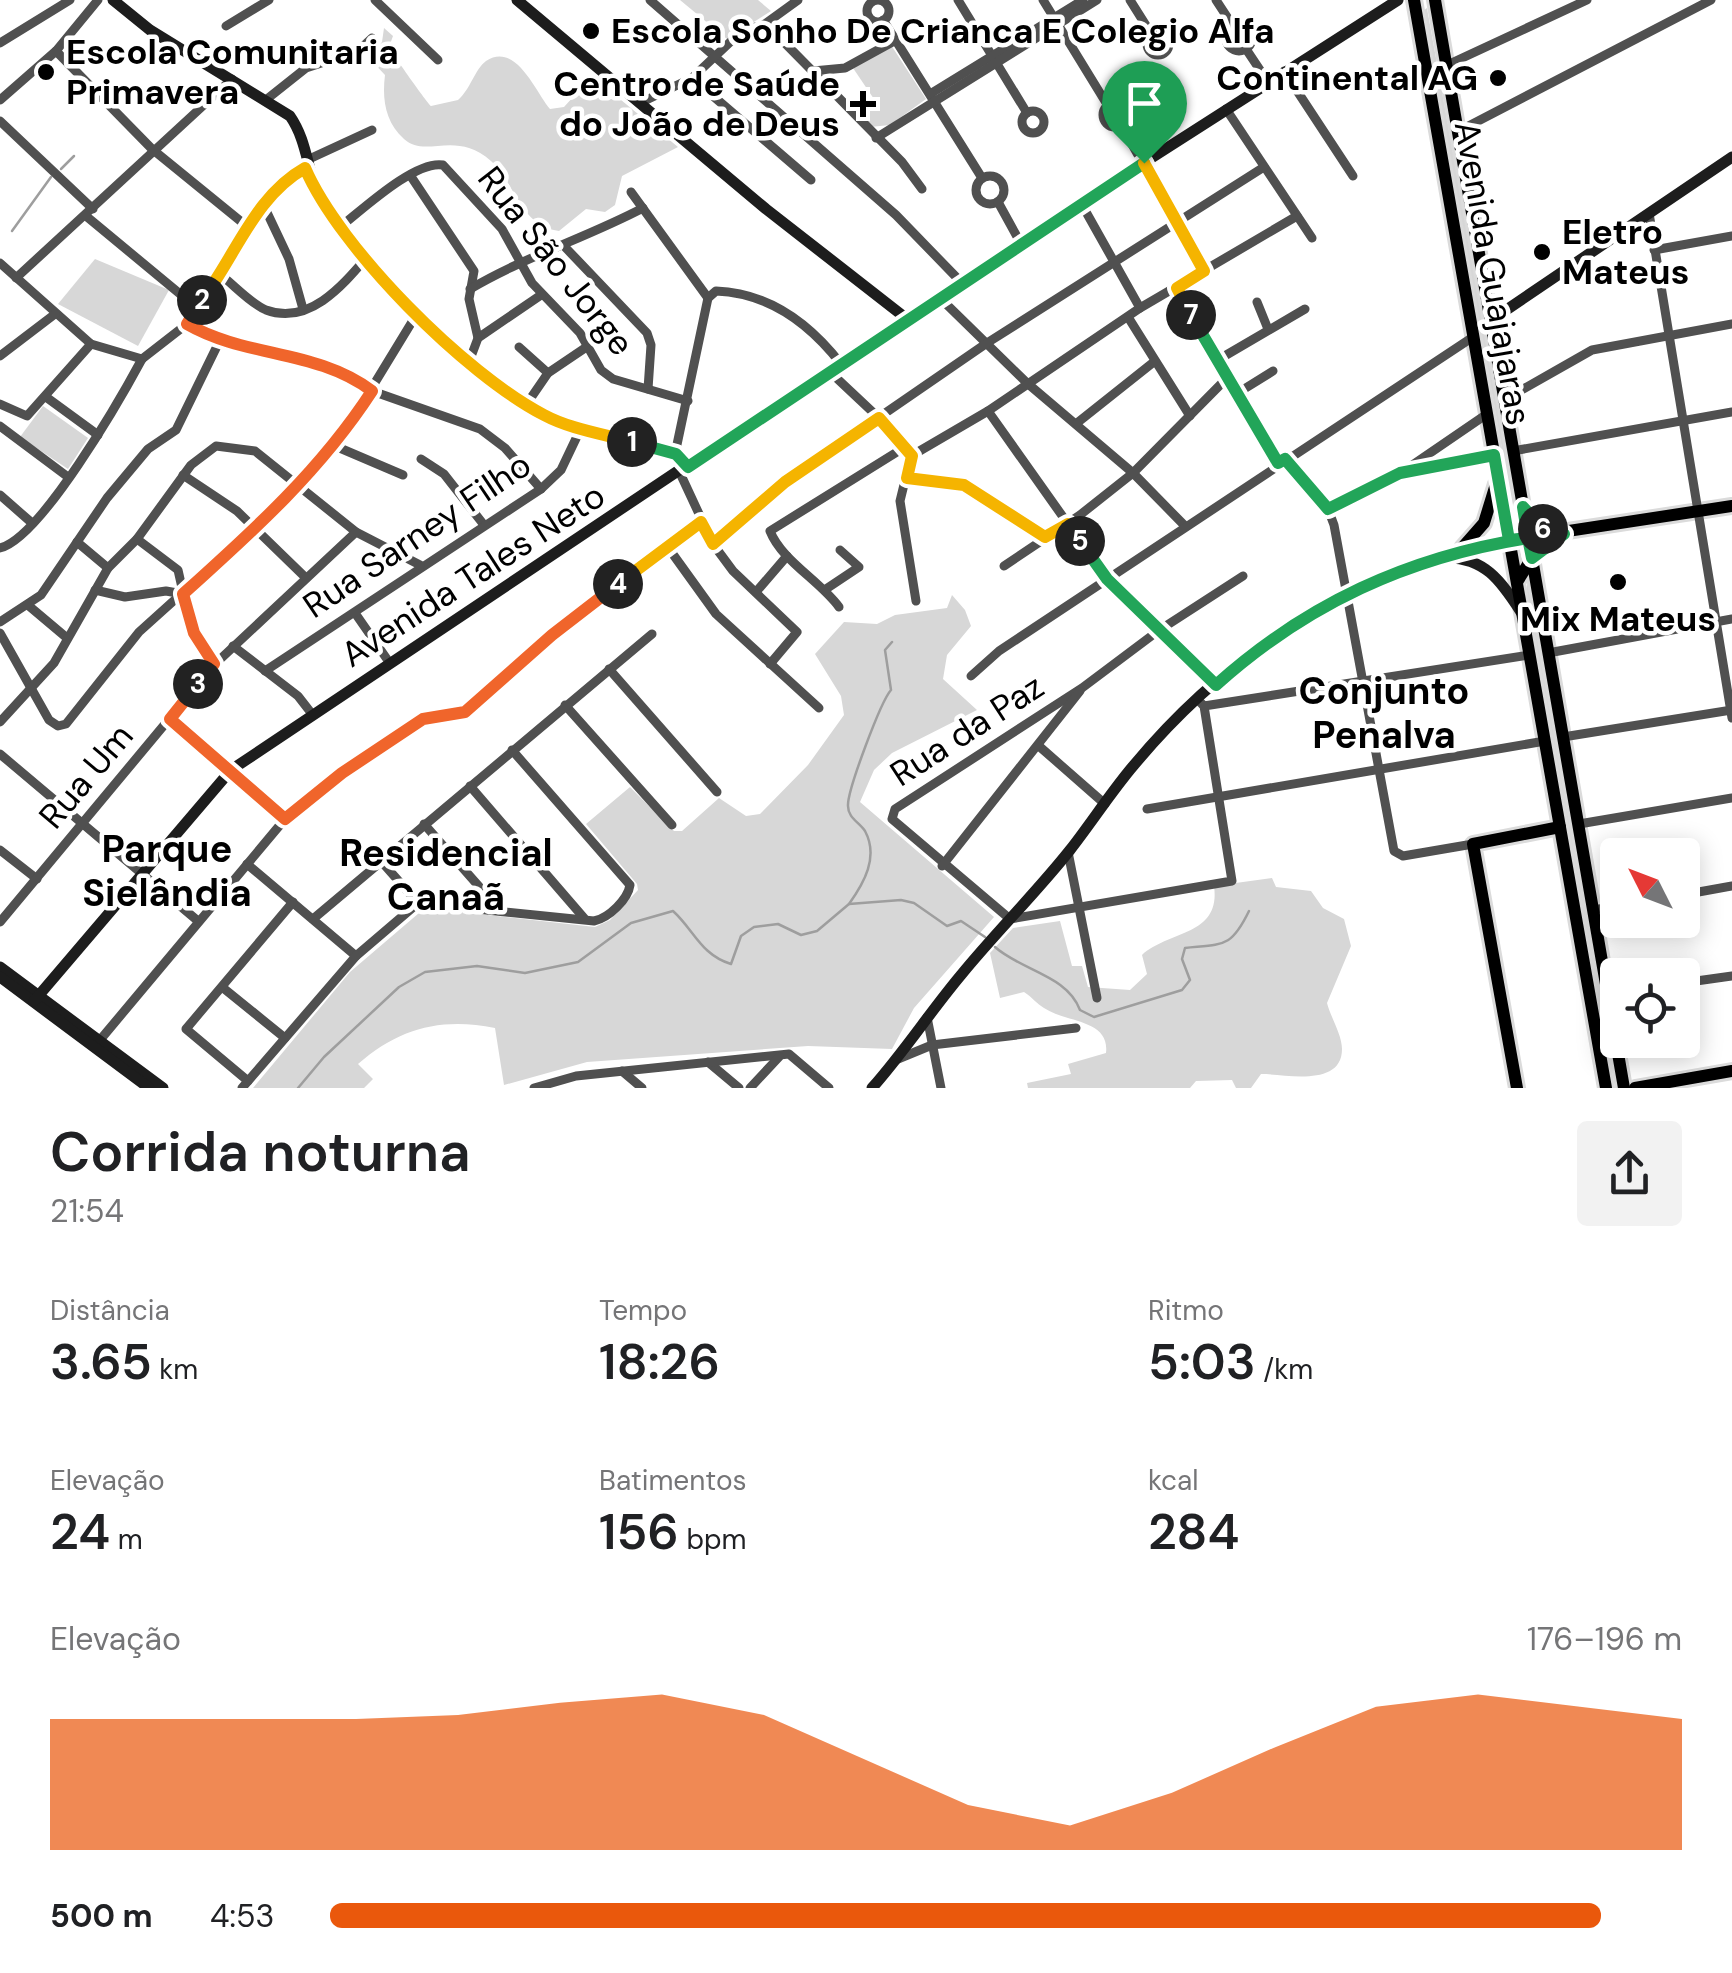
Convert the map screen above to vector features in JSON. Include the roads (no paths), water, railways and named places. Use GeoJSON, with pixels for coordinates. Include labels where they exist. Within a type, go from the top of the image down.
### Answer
{"type":"FeatureCollection","features":[{"type":"Feature","properties":{"kind":"main road"},"geometry":{"type":"LineString","coordinates":[[113,0],[150,30],[266,99],[298,127],[306,164],[340,228],[468,362],[526,405],[581,428],[676,454],[684,470]]}},
{"type":"Feature","properties":{"kind":"main road"},"geometry":{"type":"LineString","coordinates":[[518,0],[907,319]]}},
{"type":"Feature","properties":{"kind":"main road","name":"Avenida Tales Neto"},"geometry":{"type":"LineString","coordinates":[[36,998],[231,770],[1020,242],[1395,0]]}},
{"type":"Feature","properties":{"kind":"main road","name":"Avenida Guajajaras"},"geometry":{"type":"LineString","coordinates":[[1414,0],[1606,1088]]}},
{"type":"Feature","properties":{"kind":"main road","name":"Avenida Guajajaras"},"geometry":{"type":"LineString","coordinates":[[1434,0],[1604,958]]}},
{"type":"Feature","properties":{"kind":"main road"},"geometry":{"type":"LineString","coordinates":[[1490,320],[1732,157]]}},
{"type":"Feature","properties":{"kind":"main road"},"geometry":{"type":"LineString","coordinates":[[1462,548],[1484,524],[1497,476]]}},
{"type":"Feature","properties":{"kind":"main road"},"geometry":{"type":"LineString","coordinates":[[872,1088],[927,1017],[1068,852],[1141,757],[1201,704],[1216,685],[1273,638],[1348,592],[1462,548],[1732,506]]}},
{"type":"Feature","properties":{"kind":"main road"},"geometry":{"type":"LineString","coordinates":[[1523,507],[1544,529],[1564,534]]}},
{"type":"Feature","properties":{"kind":"main road"},"geometry":{"type":"LineString","coordinates":[[1517,582],[1532,558],[1564,534]]}},
{"type":"Feature","properties":{"kind":"main road"},"geometry":{"type":"LineString","coordinates":[[1420,562],[1455,558],[1475,561],[1498,578],[1522,614]]}},
{"type":"Feature","properties":{"kind":"main road"},"geometry":{"type":"LineString","coordinates":[[1518,1088],[1473,844],[1560,828]]}},
{"type":"Feature","properties":{"kind":"main road"},"geometry":{"type":"LineString","coordinates":[[0,967],[36,998]]}},
{"type":"Feature","properties":{"kind":"main road"},"geometry":{"type":"LineString","coordinates":[[0,977],[163,1088]]}},
{"type":"Feature","properties":{"kind":"main road"},"geometry":{"type":"LineString","coordinates":[[98,1042],[150,1088]]}},
{"type":"Feature","properties":{"kind":"main road","name":"Avenida Guajajaras"},"geometry":{"type":"LineString","coordinates":[[1620,1058],[1624,1088]]}},
{"type":"Feature","properties":{"kind":"main road"},"geometry":{"type":"LineString","coordinates":[[1635,1088],[1732,1070]]}},
{"type":"Feature","properties":{"kind":"street"},"geometry":{"type":"LineString","coordinates":[[0,43],[70,0]]}},
{"type":"Feature","properties":{"kind":"street"},"geometry":{"type":"LineString","coordinates":[[0,100],[56,52],[98,0]]}},
{"type":"Feature","properties":{"kind":"street"},"geometry":{"type":"LineString","coordinates":[[226,26],[269,0]]}},
{"type":"Feature","properties":{"kind":"street"},"geometry":{"type":"LineString","coordinates":[[375,0],[438,60]]}},
{"type":"Feature","properties":{"kind":"street"},"geometry":{"type":"LineString","coordinates":[[650,0],[896,215],[961,282]]}},
{"type":"Feature","properties":{"kind":"street"},"geometry":{"type":"LineString","coordinates":[[640,103],[692,78],[744,29],[762,26],[798,0]]}},
{"type":"Feature","properties":{"kind":"street"},"geometry":{"type":"LineString","coordinates":[[958,0],[1027,113]]}},
{"type":"Feature","properties":{"kind":"street"},"geometry":{"type":"LineString","coordinates":[[1044,0],[1108,106],[1105,122],[1121,125],[1204,271]]}},
{"type":"Feature","properties":{"kind":"street"},"geometry":{"type":"LineString","coordinates":[[1056,21],[1082,0]]}},
{"type":"Feature","properties":{"kind":"street"},"geometry":{"type":"LineString","coordinates":[[876,138],[932,97],[1097,0]]}},
{"type":"Feature","properties":{"kind":"street"},"geometry":{"type":"LineString","coordinates":[[1130,0],[1152,35]]}},
{"type":"Feature","properties":{"kind":"street"},"geometry":{"type":"LineString","coordinates":[[1216,0],[1233,26]]}},
{"type":"Feature","properties":{"kind":"street"},"geometry":{"type":"LineString","coordinates":[[1445,66],[1587,0]]}},
{"type":"Feature","properties":{"kind":"street"},"geometry":{"type":"LineString","coordinates":[[1457,132],[1712,0]]}},
{"type":"Feature","properties":{"kind":"street"},"geometry":{"type":"LineString","coordinates":[[883,20],[982,178]]}},
{"type":"Feature","properties":{"kind":"street"},"geometry":{"type":"LineString","coordinates":[[762,26],[771,29],[813,71],[922,189]]}},
{"type":"Feature","properties":{"kind":"street"},"geometry":{"type":"LineString","coordinates":[[1233,26],[1246,26],[1252,33],[1246,49],[1234,50],[1228,45],[1227,32],[1233,26]]}},
{"type":"Feature","properties":{"kind":"street"},"geometry":{"type":"LineString","coordinates":[[266,99],[306,68],[358,51],[372,38]]}},
{"type":"Feature","properties":{"kind":"street"},"geometry":{"type":"LineString","coordinates":[[824,84],[837,71],[896,40]]}},
{"type":"Feature","properties":{"kind":"street"},"geometry":{"type":"LineString","coordinates":[[1246,49],[1268,82]]}},
{"type":"Feature","properties":{"kind":"street"},"geometry":{"type":"LineString","coordinates":[[56,52],[152,149],[249,228]]}},
{"type":"Feature","properties":{"kind":"street"},"geometry":{"type":"LineString","coordinates":[[813,71],[837,71]]}},
{"type":"Feature","properties":{"kind":"street"},"geometry":{"type":"LineString","coordinates":[[1284,71],[1354,176]]}},
{"type":"Feature","properties":{"kind":"street"},"geometry":{"type":"LineString","coordinates":[[692,78],[811,180]]}},
{"type":"Feature","properties":{"kind":"street"},"geometry":{"type":"LineString","coordinates":[[16,278],[232,79]]}},
{"type":"Feature","properties":{"kind":"street"},"geometry":{"type":"LineString","coordinates":[[1108,106],[1124,107],[1127,117],[1121,125]]}},
{"type":"Feature","properties":{"kind":"street"},"geometry":{"type":"LineString","coordinates":[[1226,109],[1312,238]]}},
{"type":"Feature","properties":{"kind":"street"},"geometry":{"type":"LineString","coordinates":[[0,121],[89,212],[197,308]]}},
{"type":"Feature","properties":{"kind":"street"},"geometry":{"type":"LineString","coordinates":[[0,548],[12,544],[32,524],[68,477],[98,435],[142,359],[187,324],[263,204],[286,178],[372,130]]}},
{"type":"Feature","properties":{"kind":"street","name":"Rua São Jorge"},"geometry":{"type":"LineString","coordinates":[[410,176],[433,164],[443,165],[502,229],[542,296],[588,346],[607,375],[688,400]]}},
{"type":"Feature","properties":{"kind":"street"},"geometry":{"type":"LineString","coordinates":[[713,544],[785,482],[987,343],[1112,260],[1177,224],[1264,167]]}},
{"type":"Feature","properties":{"kind":"street"},"geometry":{"type":"LineString","coordinates":[[340,228],[410,176],[474,271],[470,289],[478,338],[468,362]]}},
{"type":"Feature","properties":{"kind":"street"},"geometry":{"type":"LineString","coordinates":[[982,178],[1000,180],[1004,194],[998,202],[989,204],[978,198],[976,185],[982,178]]}},
{"type":"Feature","properties":{"kind":"street"},"geometry":{"type":"LineString","coordinates":[[631,192],[708,298]]}},
{"type":"Feature","properties":{"kind":"street"},"geometry":{"type":"LineString","coordinates":[[998,202],[1020,242]]}},
{"type":"Feature","properties":{"kind":"street"},"geometry":{"type":"LineString","coordinates":[[1080,203],[1140,308]]}},
{"type":"Feature","properties":{"kind":"street"},"geometry":{"type":"LineString","coordinates":[[263,204],[289,259],[303,310]]}},
{"type":"Feature","properties":{"kind":"street"},"geometry":{"type":"LineString","coordinates":[[470,289],[520,259],[564,246],[644,208]]}},
{"type":"Feature","properties":{"kind":"street"},"geometry":{"type":"LineString","coordinates":[[1649,213],[1732,718]]}},
{"type":"Feature","properties":{"kind":"street"},"geometry":{"type":"LineString","coordinates":[[839,606],[826,589],[787,556],[770,530],[908,451],[988,411],[1140,308],[1297,216]]}},
{"type":"Feature","properties":{"kind":"street"},"geometry":{"type":"LineString","coordinates":[[1654,250],[1732,236]]}},
{"type":"Feature","properties":{"kind":"street"},"geometry":{"type":"LineString","coordinates":[[564,246],[647,334],[652,345],[648,389]]}},
{"type":"Feature","properties":{"kind":"street"},"geometry":{"type":"LineString","coordinates":[[221,275],[266,310],[303,310],[338,290],[367,257]]}},
{"type":"Feature","properties":{"kind":"street"},"geometry":{"type":"LineString","coordinates":[[0,264],[91,344],[142,359]]}},
{"type":"Feature","properties":{"kind":"street"},"geometry":{"type":"LineString","coordinates":[[1177,288],[1236,394],[1282,461],[1328,509],[1348,592],[1398,855],[1473,844]]}},
{"type":"Feature","properties":{"kind":"street"},"geometry":{"type":"LineString","coordinates":[[676,454],[708,298],[716,291],[738,294],[800,320],[841,364]]}},
{"type":"Feature","properties":{"kind":"street"},"geometry":{"type":"LineString","coordinates":[[478,338],[542,296]]}},
{"type":"Feature","properties":{"kind":"street"},"geometry":{"type":"LineString","coordinates":[[939,297],[1027,383],[1133,472],[1184,526]]}},
{"type":"Feature","properties":{"kind":"street"},"geometry":{"type":"LineString","coordinates":[[1256,302],[1268,329]]}},
{"type":"Feature","properties":{"kind":"street"},"geometry":{"type":"LineString","coordinates":[[1216,361],[1305,309]]}},
{"type":"Feature","properties":{"kind":"street"},"geometry":{"type":"LineString","coordinates":[[0,633],[49,720],[58,726],[66,724],[140,632],[300,487],[335,446],[418,312]]}},
{"type":"Feature","properties":{"kind":"street"},"geometry":{"type":"LineString","coordinates":[[0,356],[55,314]]}},
{"type":"Feature","properties":{"kind":"street"},"geometry":{"type":"LineString","coordinates":[[1128,317],[1190,416]]}},
{"type":"Feature","properties":{"kind":"street"},"geometry":{"type":"LineString","coordinates":[[187,324],[219,342],[323,363],[372,391],[462,421],[490,435],[541,489]]}},
{"type":"Feature","properties":{"kind":"street"},"geometry":{"type":"LineString","coordinates":[[1504,400],[1592,350],[1732,324]]}},
{"type":"Feature","properties":{"kind":"street"},"geometry":{"type":"LineString","coordinates":[[971,676],[999,652],[1184,526],[1474,337]]}},
{"type":"Feature","properties":{"kind":"street"},"geometry":{"type":"LineString","coordinates":[[0,622],[29,606],[148,449],[176,430],[219,342]]}},
{"type":"Feature","properties":{"kind":"street"},"geometry":{"type":"LineString","coordinates":[[1,407],[24,417],[46,398],[91,344]]}},
{"type":"Feature","properties":{"kind":"street"},"geometry":{"type":"LineString","coordinates":[[526,405],[548,373],[588,346]]}},
{"type":"Feature","properties":{"kind":"street"},"geometry":{"type":"LineString","coordinates":[[519,347],[548,373]]}},
{"type":"Feature","properties":{"kind":"street"},"geometry":{"type":"LineString","coordinates":[[1077,423],[1155,361]]}},
{"type":"Feature","properties":{"kind":"street"},"geometry":{"type":"LineString","coordinates":[[1236,394],[1274,371]]}},
{"type":"Feature","properties":{"kind":"street"},"geometry":{"type":"LineString","coordinates":[[829,372],[908,451],[907,478],[901,491],[902,526],[916,601]]}},
{"type":"Feature","properties":{"kind":"street"},"geometry":{"type":"LineString","coordinates":[[1004,566],[1068,524],[1133,472],[1226,379]]}},
{"type":"Feature","properties":{"kind":"street"},"geometry":{"type":"LineString","coordinates":[[46,398],[98,435]]}},
{"type":"Feature","properties":{"kind":"street"},"geometry":{"type":"LineString","coordinates":[[988,411],[1107,579],[1216,685]]}},
{"type":"Feature","properties":{"kind":"street"},"geometry":{"type":"LineString","coordinates":[[1513,451],[1732,412]]}},
{"type":"Feature","properties":{"kind":"street"},"geometry":{"type":"LineString","coordinates":[[1328,509],[1400,473],[1487,414]]}},
{"type":"Feature","properties":{"kind":"street"},"geometry":{"type":"LineString","coordinates":[[0,426],[68,477]]}},
{"type":"Feature","properties":{"kind":"street","name":"Rua Sarney Filho"},"geometry":{"type":"LineString","coordinates":[[265,671],[541,489],[561,470],[581,428]]}},
{"type":"Feature","properties":{"kind":"street"},"geometry":{"type":"LineString","coordinates":[[0,722],[54,663],[108,568],[137,539],[183,475],[206,451],[234,446],[255,450],[356,532],[420,566]]}},
{"type":"Feature","properties":{"kind":"street"},"geometry":{"type":"LineString","coordinates":[[335,446],[403,475]]}},
{"type":"Feature","properties":{"kind":"street"},"geometry":{"type":"LineString","coordinates":[[1400,473],[1494,455]]}},
{"type":"Feature","properties":{"kind":"street"},"geometry":{"type":"LineString","coordinates":[[422,459],[444,474],[484,525]]}},
{"type":"Feature","properties":{"kind":"street"},"geometry":{"type":"LineString","coordinates":[[684,470],[701,522],[713,544],[797,632],[770,664]]}},
{"type":"Feature","properties":{"kind":"street"},"geometry":{"type":"LineString","coordinates":[[183,475],[256,528],[306,578]]}},
{"type":"Feature","properties":{"kind":"street"},"geometry":{"type":"LineString","coordinates":[[907,478],[964,485],[1045,537]]}},
{"type":"Feature","properties":{"kind":"street"},"geometry":{"type":"LineString","coordinates":[[0,495],[32,524]]}},
{"type":"Feature","properties":{"kind":"street"},"geometry":{"type":"LineString","coordinates":[[98,1042],[285,819],[342,773],[423,719],[465,712],[552,635],[701,522]]}},
{"type":"Feature","properties":{"kind":"street","name":"Rua Um"},"geometry":{"type":"LineString","coordinates":[[0,922],[214,664],[356,532]]}},
{"type":"Feature","properties":{"kind":"street"},"geometry":{"type":"LineString","coordinates":[[137,539],[175,566],[183,581],[194,633],[214,664]]}},
{"type":"Feature","properties":{"kind":"street"},"geometry":{"type":"LineString","coordinates":[[78,542],[108,568]]}},
{"type":"Feature","properties":{"kind":"street"},"geometry":{"type":"LineString","coordinates":[[667,546],[702,598],[819,708]]}},
{"type":"Feature","properties":{"kind":"street"},"geometry":{"type":"LineString","coordinates":[[826,589],[859,565],[840,550]]}},
{"type":"Feature","properties":{"kind":"street"},"geometry":{"type":"LineString","coordinates":[[756,592],[787,556]]}},
{"type":"Feature","properties":{"kind":"street","name":"Rua da Paz"},"geometry":{"type":"LineString","coordinates":[[1010,920],[894,824],[895,809],[1082,688],[1158,631],[1244,576]]}},
{"type":"Feature","properties":{"kind":"street"},"geometry":{"type":"LineString","coordinates":[[95,590],[119,596],[183,594]]}},
{"type":"Feature","properties":{"kind":"street"},"geometry":{"type":"LineString","coordinates":[[29,606],[67,638]]}},
{"type":"Feature","properties":{"kind":"street"},"geometry":{"type":"LineString","coordinates":[[354,614],[389,662]]}},
{"type":"Feature","properties":{"kind":"street"},"geometry":{"type":"LineString","coordinates":[[1548,653],[1732,619]]}},
{"type":"Feature","properties":{"kind":"street"},"geometry":{"type":"LineString","coordinates":[[313,919],[652,634]]}},
{"type":"Feature","properties":{"kind":"street"},"geometry":{"type":"LineString","coordinates":[[232,646],[312,714]]}},
{"type":"Feature","properties":{"kind":"street"},"geometry":{"type":"LineString","coordinates":[[1010,920],[1232,882],[1201,704],[1530,656]]}},
{"type":"Feature","properties":{"kind":"street"},"geometry":{"type":"LineString","coordinates":[[609,669],[717,792]]}},
{"type":"Feature","properties":{"kind":"street"},"geometry":{"type":"LineString","coordinates":[[942,866],[1040,747],[1082,688]]}},
{"type":"Feature","properties":{"kind":"street"},"geometry":{"type":"LineString","coordinates":[[565,704],[672,825]]}},
{"type":"Feature","properties":{"kind":"street"},"geometry":{"type":"LineString","coordinates":[[1563,738],[1731,710]]}},
{"type":"Feature","properties":{"kind":"street"},"geometry":{"type":"LineString","coordinates":[[170,719],[285,819]]}},
{"type":"Feature","properties":{"kind":"street"},"geometry":{"type":"LineString","coordinates":[[1147,810],[1544,741]]}},
{"type":"Feature","properties":{"kind":"street"},"geometry":{"type":"LineString","coordinates":[[1040,747],[1105,804]]}},
{"type":"Feature","properties":{"kind":"street"},"geometry":{"type":"LineString","coordinates":[[293,902],[186,1029],[245,1085],[356,956],[418,903],[605,918],[630,885],[512,750]]}},
{"type":"Feature","properties":{"kind":"street"},"geometry":{"type":"LineString","coordinates":[[0,754],[198,921]]}},
{"type":"Feature","properties":{"kind":"street"},"geometry":{"type":"LineString","coordinates":[[470,786],[584,918]]}},
{"type":"Feature","properties":{"kind":"street"},"geometry":{"type":"LineString","coordinates":[[1579,824],[1732,798]]}},
{"type":"Feature","properties":{"kind":"street"},"geometry":{"type":"LineString","coordinates":[[424,824],[498,908]]}},
{"type":"Feature","properties":{"kind":"street"},"geometry":{"type":"LineString","coordinates":[[0,850],[37,879]]}},
{"type":"Feature","properties":{"kind":"street"},"geometry":{"type":"LineString","coordinates":[[1068,852],[1097,998]]}},
{"type":"Feature","properties":{"kind":"street"},"geometry":{"type":"LineString","coordinates":[[381,861],[418,903]]}},
{"type":"Feature","properties":{"kind":"street"},"geometry":{"type":"LineString","coordinates":[[248,864],[356,956]]}},
{"type":"Feature","properties":{"kind":"street"},"geometry":{"type":"LineString","coordinates":[[1700,892],[1732,886]]}},
{"type":"Feature","properties":{"kind":"street"},"geometry":{"type":"LineString","coordinates":[[1593,910],[1600,909]]}},
{"type":"Feature","properties":{"kind":"street"},"geometry":{"type":"LineString","coordinates":[[1700,981],[1732,976]]}},
{"type":"Feature","properties":{"kind":"street"},"geometry":{"type":"LineString","coordinates":[[222,987],[285,1038]]}},
{"type":"Feature","properties":{"kind":"street"},"geometry":{"type":"LineString","coordinates":[[927,1017],[941,1088]]}},
{"type":"Feature","properties":{"kind":"street"},"geometry":{"type":"LineString","coordinates":[[898,1059],[932,1044],[1076,1028]]}},
{"type":"Feature","properties":{"kind":"street"},"geometry":{"type":"LineString","coordinates":[[534,1088],[576,1076],[789,1054],[829,1088]]}},
{"type":"Feature","properties":{"kind":"street"},"geometry":{"type":"LineString","coordinates":[[750,1088],[780,1056]]}},
{"type":"Feature","properties":{"kind":"street"},"geometry":{"type":"LineString","coordinates":[[708,1062],[738,1088]]}},
{"type":"Feature","properties":{"kind":"street"},"geometry":{"type":"LineString","coordinates":[[622,1072],[639,1087]]}},
{"type":"Feature","properties":{"kind":"waterway"},"geometry":{"type":"LineString","coordinates":[[61,169],[74,156]]}},
{"type":"Feature","properties":{"kind":"waterway"},"geometry":{"type":"LineString","coordinates":[[12,231],[51,177]]}},
{"type":"Feature","properties":{"kind":"waterway"},"geometry":{"type":"LineString","coordinates":[[849,904],[864,879],[871,850],[865,831],[850,814],[849,797],[891,690],[885,650],[892,642]]}},
{"type":"Feature","properties":{"kind":"waterway"},"geometry":{"type":"LineString","coordinates":[[298,1088],[324,1057],[399,987],[425,972],[477,966],[525,973],[578,962],[631,923],[673,911],[712,955],[731,964],[741,936],[754,927],[778,924],[801,935],[817,931],[849,904],[901,900],[914,903],[947,926],[961,921],[985,937]]}},
{"type":"Feature","properties":{"kind":"waterway"},"geometry":{"type":"LineString","coordinates":[[995,947],[1055,981],[1074,998],[1080,1010],[1094,1017],[1182,990],[1190,980],[1182,959],[1185,948],[1225,942],[1237,932],[1249,911]]}},
{"type":"Feature","properties":{"kind":"place","name":"Escola Sonho De Crianca E Colegio Alfa"},"geometry":{"type":"Point","coordinates":[591,31]}},
{"type":"Feature","properties":{"kind":"place","name":"Escola Comunitaria Primavera"},"geometry":{"type":"Point","coordinates":[46,72]}},
{"type":"Feature","properties":{"kind":"place","name":"Continental AG"},"geometry":{"type":"Point","coordinates":[1498,78]}},
{"type":"Feature","properties":{"kind":"place","name":"Centro de Saúde do João de Deus"},"geometry":{"type":"Point","coordinates":[863,104]}},
{"type":"Feature","properties":{"kind":"place","name":"Eletro Mateus"},"geometry":{"type":"Point","coordinates":[1542,252]}},
{"type":"Feature","properties":{"kind":"place","name":"Mix Mateus"},"geometry":{"type":"Point","coordinates":[1618,582]}},
{"type":"Feature","properties":{"kind":"district","name":"Conjunto Penalva"},"geometry":{"type":"Point","coordinates":[1384,713]}},
{"type":"Feature","properties":{"kind":"district","name":"Parque Sielândia"},"geometry":{"type":"Point","coordinates":[167,871]}},
{"type":"Feature","properties":{"kind":"district","name":"Residencial Canaã"},"geometry":{"type":"Point","coordinates":[446,874]}}]}
